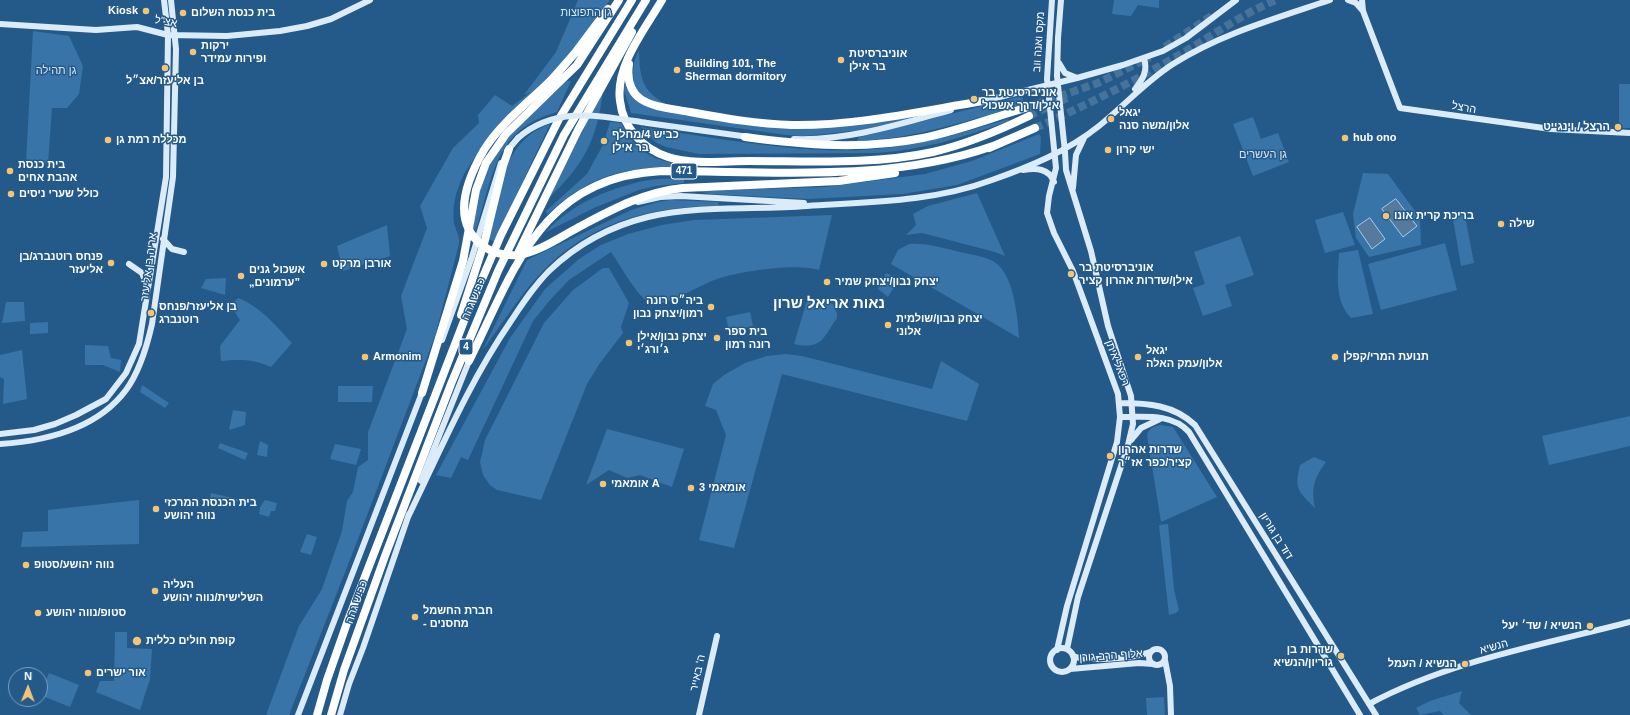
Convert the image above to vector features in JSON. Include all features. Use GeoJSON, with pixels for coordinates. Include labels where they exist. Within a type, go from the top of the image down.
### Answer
{"type":"FeatureCollection","features":[{"type":"Feature","properties":{"kind":"highway"},"geometry":{"type":"LineString","coordinates":[[614,0],[575,53],[554,77],[502,127],[485,148],[467,186],[464,213],[468,228],[475,239],[486,248],[501,254],[517,255],[528,252],[630,201],[663,191],[857,179],[940,166],[993,146]]}},
{"type":"Feature","properties":{"kind":"highway"},"geometry":{"type":"LineString","coordinates":[[422,393],[463,262],[476,190],[486,163],[506,134],[577,65],[619,0]]}},
{"type":"Feature","properties":{"kind":"highway","name":"כביש גהה"},"geometry":{"type":"LineString","coordinates":[[318,715],[337,650],[472,301],[534,166],[568,103],[632,0]]}},
{"type":"Feature","properties":{"kind":"highway"},"geometry":{"type":"LineString","coordinates":[[469,361],[527,232],[559,167],[647,0]]}},
{"type":"Feature","properties":{"kind":"highway","name":"כביש גהה"},"geometry":{"type":"LineString","coordinates":[[330,715],[344,670],[385,556],[451,384],[498,271],[564,135],[647,0]]}},
{"type":"Feature","properties":{"kind":"highway"},"geometry":{"type":"LineString","coordinates":[[662,0],[632,50],[628,74],[629,84],[635,96],[652,105],[742,121],[778,124],[822,124],[913,113],[983,101]]}},
{"type":"Feature","properties":{"kind":"highway","name":"471"},"geometry":{"type":"LineString","coordinates":[[632,50],[621,81],[619,100],[623,114],[634,134],[644,145],[662,155],[678,160],[848,161],[902,156],[931,152],[958,145],[988,135],[1029,116]]}},
{"type":"Feature","properties":{"kind":"highway"},"geometry":{"type":"LineString","coordinates":[[745,137],[814,145],[871,145],[924,138],[1025,108]]}},
{"type":"Feature","properties":{"kind":"highway","name":"471"},"geometry":{"type":"LineString","coordinates":[[469,361],[528,244],[562,207],[585,191],[603,182],[624,175],[649,172],[843,171],[894,168],[958,157],[993,146],[1035,128]]}},
{"type":"Feature","properties":{"kind":"highway"},"geometry":{"type":"LineString","coordinates":[[431,406],[483,246],[503,166],[509,149]]}},
{"type":"Feature","properties":{"kind":"main road","name":"אריה בן אליעזר"},"geometry":{"type":"LineString","coordinates":[[0,434],[34,430],[55,424],[106,399],[119,384],[131,363],[139,344],[166,177],[168,35],[164,0]]}},
{"type":"Feature","properties":{"kind":"main road","name":"אריה בן אליעזר"},"geometry":{"type":"LineString","coordinates":[[0,444],[37,440],[81,426],[113,404],[127,389],[138,368],[148,339],[173,177],[175,35],[171,0]]}},
{"type":"Feature","properties":{"kind":"main road","name":"אצ\"ל"},"geometry":{"type":"LineString","coordinates":[[0,24],[96,30],[137,27],[168,35],[226,36],[280,31],[307,26],[331,19],[370,0]]}},
{"type":"Feature","properties":{"kind":"main road","name":"מקס ואנה ווב"},"geometry":{"type":"LineString","coordinates":[[1047,85],[1047,52],[1052,0]]}},
{"type":"Feature","properties":{"kind":"main road","name":"מקס ואנה ווב"},"geometry":{"type":"LineString","coordinates":[[1058,83],[1057,60],[1061,0]]}},
{"type":"Feature","properties":{"kind":"main road"},"geometry":{"type":"LineString","coordinates":[[298,715],[422,393],[470,263],[498,170],[509,149],[518,138],[536,124],[563,116],[599,116],[745,137],[801,139],[841,137],[883,129],[983,101],[1077,78],[1144,58],[1175,44],[1236,0]]}},
{"type":"Feature","properties":{"kind":"main road"},"geometry":{"type":"LineString","coordinates":[[408,517],[473,383],[496,342],[538,282],[568,255],[593,239],[614,229],[659,215],[703,210],[779,208],[917,197],[953,191],[985,183],[1054,154],[1085,136],[1156,76],[1199,49],[1330,0]]}},
{"type":"Feature","properties":{"kind":"main road"},"geometry":{"type":"LineString","coordinates":[[1348,0],[1356,3],[1362,11]]}},
{"type":"Feature","properties":{"kind":"main road"},"geometry":{"type":"LineString","coordinates":[[1362,0],[1362,11]]}},
{"type":"Feature","properties":{"kind":"main road","name":"הרצל"},"geometry":{"type":"LineString","coordinates":[[1362,11],[1400,108],[1551,129],[1630,132]]}},
{"type":"Feature","properties":{"kind":"main road"},"geometry":{"type":"LineString","coordinates":[[1127,100],[1144,76],[1146,70],[1144,58]]}},
{"type":"Feature","properties":{"kind":"main road"},"geometry":{"type":"LineString","coordinates":[[1057,60],[1064,72],[1077,78]]}},
{"type":"Feature","properties":{"kind":"main road","name":"רפאל איתן"},"geometry":{"type":"LineString","coordinates":[[1058,83],[1066,170],[1092,256],[1108,326],[1133,403],[1133,417],[1128,445],[1078,596],[1067,650]]}},
{"type":"Feature","properties":{"kind":"main road","name":"רפאל איתן"},"geometry":{"type":"LineString","coordinates":[[1047,85],[1056,168],[1054,182],[1047,205],[1050,223],[1073,271],[1120,403],[1118,442],[1067,606],[1057,650]]}},
{"type":"Feature","properties":{"kind":"main road"},"geometry":{"type":"LineString","coordinates":[[1072,191],[1076,155],[1085,136]]}},
{"type":"Feature","properties":{"kind":"main road"},"geometry":{"type":"LineString","coordinates":[[1052,137],[1065,148]]}},
{"type":"Feature","properties":{"kind":"main road"},"geometry":{"type":"LineString","coordinates":[[1015,171],[1032,169],[1043,170],[1051,176],[1054,182]]}},
{"type":"Feature","properties":{"kind":"main road"},"geometry":{"type":"LineString","coordinates":[[593,220],[640,202],[675,196],[784,202],[858,202]]}},
{"type":"Feature","properties":{"kind":"main road"},"geometry":{"type":"LineString","coordinates":[[163,239],[172,249],[184,252]]}},
{"type":"Feature","properties":{"kind":"main road"},"geometry":{"type":"LineString","coordinates":[[129,264],[142,273],[146,279],[148,291]]}},
{"type":"Feature","properties":{"kind":"main road"},"geometry":{"type":"LineString","coordinates":[[340,715],[349,684],[363,648],[408,517],[469,361]]}},
{"type":"Feature","properties":{"kind":"main road","name":"דוד בן גוריון"},"geometry":{"type":"LineString","coordinates":[[1120,403],[1159,406],[1170,409],[1180,413],[1195,425],[1376,715]]}},
{"type":"Feature","properties":{"kind":"main road","name":"דוד בן גוריון"},"geometry":{"type":"LineString","coordinates":[[1120,417],[1162,418],[1178,423],[1189,432],[1360,715]]}},
{"type":"Feature","properties":{"kind":"main road"},"geometry":{"type":"LineString","coordinates":[[1128,445],[1141,428],[1162,418]]}},
{"type":"Feature","properties":{"kind":"main road","name":"הנשיא"},"geometry":{"type":"LineString","coordinates":[[1369,704],[1396,690],[1442,672],[1486,659],[1630,622]]}},
{"type":"Feature","properties":{"kind":"main road","name":"ה' באייר"},"geometry":{"type":"LineString","coordinates":[[699,715],[717,636]]}},
{"type":"Feature","properties":{"kind":"main road"},"geometry":{"type":"LineString","coordinates":[[1167,677],[1149,660],[1150,652],[1154,649],[1160,649],[1164,652],[1167,677],[1171,715]]}},
{"type":"Feature","properties":{"kind":"main road"},"geometry":{"type":"LineString","coordinates":[[1057,650],[1067,650],[1073,656],[1074,662],[1070,668],[1062,672],[1053,668],[1050,658],[1057,650]]}},
{"type":"Feature","properties":{"kind":"main road","name":"אלוף הרב גורן"},"geometry":{"type":"LineString","coordinates":[[1073,656],[1088,659],[1137,655],[1150,652]]}},
{"type":"Feature","properties":{"kind":"main road"},"geometry":{"type":"LineString","coordinates":[[1154,664],[1161,664],[1165,660]]}},
{"type":"Feature","properties":{"kind":"main road","name":"אלוף הרב גורן"},"geometry":{"type":"LineString","coordinates":[[1070,668],[1139,663],[1154,664]]}},
{"type":"Feature","properties":{"kind":"green space","name":"גן התפוצות"},"geometry":{"type":"Polygon","coordinates":[[[578,0],[610,0],[563,63],[472,161],[459,186],[454,204],[454,223],[459,244],[435,336],[289,715],[266,715],[299,626],[322,589],[342,531],[347,501],[353,492],[358,467],[368,460],[368,432],[407,329],[401,296],[427,228],[420,206],[453,148],[479,123],[478,115],[495,95],[512,106],[531,92],[524,95],[556,52],[578,0]]]}},
{"type":"Feature","properties":{"kind":"green space"},"geometry":{"type":"Polygon","coordinates":[[[1114,0],[1159,0],[1159,8],[1138,5],[1131,16],[1112,14],[1114,0]]]}},
{"type":"Feature","properties":{"kind":"green space","name":"גן תהילה"},"geometry":{"type":"Polygon","coordinates":[[[33,31],[69,36],[83,66],[79,94],[67,108],[52,108],[48,164],[26,162],[33,31]]]}},
{"type":"Feature","properties":{"kind":"green space"},"geometry":{"type":"Polygon","coordinates":[[[639,50],[641,76],[647,88],[652,94],[667,105],[650,101],[635,90],[633,69],[639,50]]]}},
{"type":"Feature","properties":{"kind":"green space"},"geometry":{"type":"Polygon","coordinates":[[[625,80],[631,95],[643,105],[748,125],[920,116],[863,130],[803,136],[786,135],[631,113],[624,90],[625,80]]]}},
{"type":"Feature","properties":{"kind":"green space"},"geometry":{"type":"Polygon","coordinates":[[[567,81],[571,81],[557,112],[536,120],[521,130],[509,143],[500,157],[487,191],[476,230],[473,228],[479,194],[485,174],[492,160],[510,135],[567,81]]]}},
{"type":"Feature","properties":{"kind":"green space"},"geometry":{"type":"Polygon","coordinates":[[[1619,84],[1630,84],[1630,128],[1619,128],[1619,84]]]}},
{"type":"Feature","properties":{"kind":"green space"},"geometry":{"type":"Polygon","coordinates":[[[603,90],[597,124],[587,150],[580,163],[548,199],[603,90]]]}},
{"type":"Feature","properties":{"kind":"green space"},"geometry":{"type":"Polygon","coordinates":[[[1022,96],[1024,104],[942,128],[900,137],[857,141],[859,137],[1022,96]]]}},
{"type":"Feature","properties":{"kind":"green space","name":"גן העשרים"},"geometry":{"type":"Polygon","coordinates":[[[1253,117],[1261,139],[1278,133],[1289,162],[1253,176],[1233,124],[1253,117]]]}},
{"type":"Feature","properties":{"kind":"green space"},"geometry":{"type":"Polygon","coordinates":[[[1008,119],[1009,121],[944,142],[910,149],[876,153],[699,154],[666,147],[655,142],[641,127],[764,145],[827,150],[857,150],[903,146],[933,140],[1008,119]]]}},
{"type":"Feature","properties":{"kind":"green space"},"geometry":{"type":"Polygon","coordinates":[[[610,122],[621,123],[632,140],[644,152],[660,160],[679,164],[680,167],[660,167],[624,171],[608,176],[592,182],[577,191],[547,215],[546,211],[587,174],[603,145],[610,122]]]}},
{"type":"Feature","properties":{"kind":"green space"},"geometry":{"type":"Polygon","coordinates":[[[550,124],[494,242],[489,239],[500,188],[511,157],[521,144],[533,133],[550,124]]]}},
{"type":"Feature","properties":{"kind":"green space"},"geometry":{"type":"Polygon","coordinates":[[[1039,134],[1041,137],[1040,154],[957,185],[903,194],[808,199],[710,194],[698,191],[826,187],[925,174],[972,161],[1039,134]]]}},
{"type":"Feature","properties":{"kind":"green space","name":"בריכת קרית אונו"},"geometry":{"type":"Polygon","coordinates":[[[1363,173],[1388,174],[1420,218],[1421,245],[1369,257],[1356,238],[1353,214],[1363,173]]]}},
{"type":"Feature","properties":{"kind":"green space"},"geometry":{"type":"Polygon","coordinates":[[[684,178],[684,183],[656,186],[639,190],[596,207],[546,232],[556,222],[580,205],[607,192],[650,180],[684,178]]]}},
{"type":"Feature","properties":{"kind":"green space"},"geometry":{"type":"Polygon","coordinates":[[[977,193],[1005,256],[922,233],[906,235],[916,225],[913,214],[928,206],[977,193]]]}},
{"type":"Feature","properties":{"kind":"green space"},"geometry":{"type":"Polygon","coordinates":[[[670,200],[718,202],[719,206],[669,209],[644,214],[599,230],[578,242],[558,257],[531,284],[482,351],[527,260],[631,210],[670,200]]]}},
{"type":"Feature","properties":{"kind":"green space"},"geometry":{"type":"Polygon","coordinates":[[[1464,211],[1474,263],[1461,266],[1452,213],[1464,211]]]}},
{"type":"Feature","properties":{"kind":"green space"},"geometry":{"type":"Polygon","coordinates":[[[1343,212],[1355,245],[1325,253],[1315,220],[1343,212]]]}},
{"type":"Feature","properties":{"kind":"green space"},"geometry":{"type":"Polygon","coordinates":[[[832,215],[819,270],[797,267],[770,269],[730,275],[713,280],[675,299],[658,304],[652,304],[641,296],[611,252],[569,280],[533,321],[468,460],[461,457],[451,478],[436,475],[510,338],[545,289],[579,259],[601,245],[628,234],[662,225],[694,220],[832,215]]]}},
{"type":"Feature","properties":{"kind":"green space"},"geometry":{"type":"Polygon","coordinates":[[[387,225],[390,256],[343,271],[337,246],[387,225]]]}},
{"type":"Feature","properties":{"kind":"green space"},"geometry":{"type":"Polygon","coordinates":[[[1240,236],[1254,275],[1225,285],[1232,306],[1203,316],[1193,288],[1205,284],[1194,252],[1240,236]]]}},
{"type":"Feature","properties":{"kind":"green space"},"geometry":{"type":"Polygon","coordinates":[[[1445,243],[1457,290],[1381,310],[1368,264],[1445,243]]]}},
{"type":"Feature","properties":{"kind":"green space"},"geometry":{"type":"Polygon","coordinates":[[[909,244],[928,245],[979,256],[989,259],[997,264],[1003,270],[1011,288],[1018,320],[1019,338],[891,264],[898,250],[909,244]]]}},
{"type":"Feature","properties":{"kind":"green space"},"geometry":{"type":"Polygon","coordinates":[[[1358,250],[1373,314],[1351,318],[1339,296],[1339,253],[1358,250]]]}},
{"type":"Feature","properties":{"kind":"green space"},"geometry":{"type":"Polygon","coordinates":[[[603,268],[609,268],[629,303],[621,327],[623,333],[600,363],[587,384],[541,500],[497,490],[490,485],[483,475],[480,462],[485,440],[544,323],[573,290],[603,268]]]}},
{"type":"Feature","properties":{"kind":"green space"},"geometry":{"type":"Polygon","coordinates":[[[886,273],[895,277],[893,282],[896,284],[888,297],[878,289],[886,273]]]}},
{"type":"Feature","properties":{"kind":"green space"},"geometry":{"type":"Polygon","coordinates":[[[226,278],[225,295],[201,288],[206,279],[226,278]]]}},
{"type":"Feature","properties":{"kind":"green space"},"geometry":{"type":"Polygon","coordinates":[[[808,297],[833,304],[837,313],[837,318],[821,341],[811,345],[794,344],[808,297]]]}},
{"type":"Feature","properties":{"kind":"green space"},"geometry":{"type":"Polygon","coordinates":[[[238,298],[254,306],[292,343],[271,367],[259,362],[246,360],[221,361],[220,346],[240,320],[231,306],[238,298]]]}},
{"type":"Feature","properties":{"kind":"green space"},"geometry":{"type":"Polygon","coordinates":[[[6,302],[24,302],[25,321],[2,323],[6,302]]]}},
{"type":"Feature","properties":{"kind":"green space"},"geometry":{"type":"Polygon","coordinates":[[[750,312],[753,326],[729,331],[726,317],[750,312]]]}},
{"type":"Feature","properties":{"kind":"green space"},"geometry":{"type":"Polygon","coordinates":[[[48,322],[48,333],[30,334],[30,323],[48,322]]]}},
{"type":"Feature","properties":{"kind":"green space"},"geometry":{"type":"Polygon","coordinates":[[[85,345],[108,346],[111,358],[121,360],[120,372],[103,365],[85,365],[85,345]]]}},
{"type":"Feature","properties":{"kind":"green space"},"geometry":{"type":"Polygon","coordinates":[[[22,350],[27,399],[3,404],[4,379],[0,377],[0,355],[22,350]]]}},
{"type":"Feature","properties":{"kind":"green space"},"geometry":{"type":"Polygon","coordinates":[[[786,354],[802,356],[932,389],[941,361],[979,384],[967,421],[782,374],[734,548],[699,540],[726,435],[716,410],[705,406],[713,384],[724,375],[745,363],[767,356],[786,354]]]}},
{"type":"Feature","properties":{"kind":"green space"},"geometry":{"type":"Polygon","coordinates":[[[142,385],[169,403],[165,408],[140,392],[142,385]]]}},
{"type":"Feature","properties":{"kind":"green space"},"geometry":{"type":"Polygon","coordinates":[[[338,386],[373,386],[372,402],[338,402],[338,386]]]}},
{"type":"Feature","properties":{"kind":"green space"},"geometry":{"type":"Polygon","coordinates":[[[233,410],[246,412],[245,425],[229,430],[233,410]]]}},
{"type":"Feature","properties":{"kind":"green space"},"geometry":{"type":"Polygon","coordinates":[[[1630,416],[1630,446],[1549,465],[1542,436],[1630,416]]]}},
{"type":"Feature","properties":{"kind":"green space"},"geometry":{"type":"Polygon","coordinates":[[[1161,425],[1173,427],[1217,497],[1161,522],[1147,435],[1152,428],[1161,425]]]}},
{"type":"Feature","properties":{"kind":"green space"},"geometry":{"type":"Polygon","coordinates":[[[607,429],[684,449],[672,487],[640,475],[627,478],[609,470],[586,485],[607,429]]]}},
{"type":"Feature","properties":{"kind":"green space"},"geometry":{"type":"Polygon","coordinates":[[[260,441],[268,445],[267,457],[257,455],[260,441]]]}},
{"type":"Feature","properties":{"kind":"green space"},"geometry":{"type":"Polygon","coordinates":[[[220,443],[248,453],[245,460],[218,448],[220,443]]]}},
{"type":"Feature","properties":{"kind":"green space"},"geometry":{"type":"Polygon","coordinates":[[[335,444],[361,449],[356,465],[330,459],[335,444]]]}},
{"type":"Feature","properties":{"kind":"green space"},"geometry":{"type":"Polygon","coordinates":[[[1314,457],[1326,462],[1314,484],[1313,495],[1315,508],[1301,493],[1297,479],[1300,465],[1314,457]]]}},
{"type":"Feature","properties":{"kind":"green space"},"geometry":{"type":"Polygon","coordinates":[[[211,493],[242,500],[241,502],[210,499],[211,493]]]}},
{"type":"Feature","properties":{"kind":"green space"},"geometry":{"type":"Polygon","coordinates":[[[139,500],[139,544],[21,547],[23,532],[48,531],[48,510],[139,500]]]}},
{"type":"Feature","properties":{"kind":"green space"},"geometry":{"type":"Polygon","coordinates":[[[265,500],[277,503],[275,511],[271,511],[269,517],[259,514],[260,507],[265,500]]]}},
{"type":"Feature","properties":{"kind":"green space"},"geometry":{"type":"Polygon","coordinates":[[[1168,524],[1174,590],[1179,610],[1176,613],[1169,615],[1159,525],[1168,524]]]}},
{"type":"Feature","properties":{"kind":"green space"},"geometry":{"type":"Polygon","coordinates":[[[307,534],[317,537],[311,555],[300,552],[307,534]]]}},
{"type":"Feature","properties":{"kind":"green space"},"geometry":{"type":"Polygon","coordinates":[[[115,632],[127,632],[127,648],[152,649],[150,679],[140,710],[96,692],[100,681],[114,681],[115,632]]]}},
{"type":"Feature","properties":{"kind":"green space"},"geometry":{"type":"Polygon","coordinates":[[[49,673],[79,685],[70,707],[48,698],[49,673]]]}},
{"type":"Feature","properties":{"kind":"green space"},"geometry":{"type":"Polygon","coordinates":[[[1462,691],[1459,703],[1471,715],[1444,715],[1440,711],[1420,715],[1416,708],[1430,701],[1462,691]]]}},
{"type":"Feature","properties":{"kind":"green space"},"geometry":{"type":"Polygon","coordinates":[[[1164,697],[1165,715],[1147,715],[1146,698],[1164,697]]]}},
{"type":"Feature","properties":{"kind":"shaded area"},"geometry":{"type":"Polygon","coordinates":[[[1396,199],[1417,226],[1403,237],[1382,209],[1396,199]]]}},
{"type":"Feature","properties":{"kind":"shaded area"},"geometry":{"type":"Polygon","coordinates":[[[1370,218],[1385,239],[1372,249],[1357,227],[1370,218]]]}},
{"type":"Feature","properties":{"kind":"tunnel"},"geometry":{"type":"LineString","coordinates":[[1035,128],[1127,83],[1181,54],[1239,18],[1276,0]]}},
{"type":"Feature","properties":{"kind":"tunnel"},"geometry":{"type":"LineString","coordinates":[[1165,47],[1213,15]]}},
{"type":"Feature","properties":{"kind":"tunnel"},"geometry":{"type":"LineString","coordinates":[[1025,108],[1098,83],[1150,57]]}},
{"type":"Feature","properties":{"kind":"tunnel"},"geometry":{"type":"LineString","coordinates":[[1029,116],[1067,98]]}},
{"type":"Feature","properties":{"kind":"place","name":"Kiosk"},"geometry":{"type":"Point","coordinates":[146,11]}},
{"type":"Feature","properties":{"kind":"place","name":"בית כנסת השלום"},"geometry":{"type":"Point","coordinates":[183,13]}},
{"type":"Feature","properties":{"kind":"place","name":"ירקות ופירות עמידר"},"geometry":{"type":"Point","coordinates":[193,52]}},
{"type":"Feature","properties":{"kind":"place","name":"אוניברסיטת בר אילן"},"geometry":{"type":"Point","coordinates":[841,60]}},
{"type":"Feature","properties":{"kind":"place","name":"בן אליעזר/אצ״ל"},"geometry":{"type":"Point","coordinates":[165,68]}},
{"type":"Feature","properties":{"kind":"place","name":"Building 101, The Sherman dormitory"},"geometry":{"type":"Point","coordinates":[677,70]}},
{"type":"Feature","properties":{"kind":"place","name":"אוניברסיטת בר אילן/דרך אשכול"},"geometry":{"type":"Point","coordinates":[974,99]}},
{"type":"Feature","properties":{"kind":"place","name":"יגאל אלון/משה סנה"},"geometry":{"type":"Point","coordinates":[1111,119]}},
{"type":"Feature","properties":{"kind":"place","name":"הרצל / וינגייט"},"geometry":{"type":"Point","coordinates":[1618,127]}},
{"type":"Feature","properties":{"kind":"place","name":"hub ono"},"geometry":{"type":"Point","coordinates":[1345,138]}},
{"type":"Feature","properties":{"kind":"place","name":"מכללת רמת גן"},"geometry":{"type":"Point","coordinates":[108,140]}},
{"type":"Feature","properties":{"kind":"place","name":"כביש 4/מחלף בר אילן"},"geometry":{"type":"Point","coordinates":[604,141]}},
{"type":"Feature","properties":{"kind":"place","name":"ישי קרון"},"geometry":{"type":"Point","coordinates":[1108,150]}},
{"type":"Feature","properties":{"kind":"place","name":"בית כנסת אהבת אחים"},"geometry":{"type":"Point","coordinates":[10,171]}},
{"type":"Feature","properties":{"kind":"place","name":"כולל שערי ניסים"},"geometry":{"type":"Point","coordinates":[11,194]}},
{"type":"Feature","properties":{"kind":"place","name":"בריכת קרית אונו"},"geometry":{"type":"Point","coordinates":[1386,216]}},
{"type":"Feature","properties":{"kind":"place","name":"שילה"},"geometry":{"type":"Point","coordinates":[1501,224]}},
{"type":"Feature","properties":{"kind":"place","name":"פנחס רוטנברג/בן אליעזר"},"geometry":{"type":"Point","coordinates":[111,263]}},
{"type":"Feature","properties":{"kind":"place","name":"אורבן מרקט"},"geometry":{"type":"Point","coordinates":[324,264]}},
{"type":"Feature","properties":{"kind":"place","name":"אוניברסיטת בר אילן/שדרות אהרון קציר"},"geometry":{"type":"Point","coordinates":[1071,274]}},
{"type":"Feature","properties":{"kind":"place","name":"אשכול גנים „ערמונים”"},"geometry":{"type":"Point","coordinates":[241,276]}},
{"type":"Feature","properties":{"kind":"place","name":"יצחק נבון/יצחק שמיר"},"geometry":{"type":"Point","coordinates":[827,282]}},
{"type":"Feature","properties":{"kind":"place","name":"ביה״ס רונה רמון/יצחק נבון"},"geometry":{"type":"Point","coordinates":[711,307]}},
{"type":"Feature","properties":{"kind":"place","name":"בן אליעזר/פנחס רוטנברג"},"geometry":{"type":"Point","coordinates":[151,313]}},
{"type":"Feature","properties":{"kind":"place","name":"יצחק נבון/שולמית אלוני"},"geometry":{"type":"Point","coordinates":[888,325]}},
{"type":"Feature","properties":{"kind":"place","name":"בית ספר רונה רמון"},"geometry":{"type":"Point","coordinates":[717,338]}},
{"type":"Feature","properties":{"kind":"place","name":"יצחק נבון/אילן ג׳ורג׳י"},"geometry":{"type":"Point","coordinates":[629,343]}},
{"type":"Feature","properties":{"kind":"place","name":"Armonim"},"geometry":{"type":"Point","coordinates":[365,357]}},
{"type":"Feature","properties":{"kind":"place","name":"יגאל אלון/עמק האלה"},"geometry":{"type":"Point","coordinates":[1138,357]}},
{"type":"Feature","properties":{"kind":"place","name":"תנועת המרי/קפלן"},"geometry":{"type":"Point","coordinates":[1335,357]}},
{"type":"Feature","properties":{"kind":"place","name":"שדרות אהרון קציר/כפר אז״ר"},"geometry":{"type":"Point","coordinates":[1110,456]}},
{"type":"Feature","properties":{"kind":"place","name":"אומאמי A"},"geometry":{"type":"Point","coordinates":[603,484]}},
{"type":"Feature","properties":{"kind":"place","name":"אומאמי 3"},"geometry":{"type":"Point","coordinates":[691,488]}},
{"type":"Feature","properties":{"kind":"place","name":"בית הכנסת המרכזי נווה יהושע"},"geometry":{"type":"Point","coordinates":[156,509]}},
{"type":"Feature","properties":{"kind":"place","name":"נווה יהושע/סטופ"},"geometry":{"type":"Point","coordinates":[26,565]}},
{"type":"Feature","properties":{"kind":"place","name":"העליה השלישית/נווה יהושע"},"geometry":{"type":"Point","coordinates":[155,591]}},
{"type":"Feature","properties":{"kind":"place","name":"סטופ/נווה יהושע"},"geometry":{"type":"Point","coordinates":[38,613]}},
{"type":"Feature","properties":{"kind":"place","name":"חברת החשמל - מחסנים"},"geometry":{"type":"Point","coordinates":[415,617]}},
{"type":"Feature","properties":{"kind":"place","name":"הנשיא / שד׳ יעל"},"geometry":{"type":"Point","coordinates":[1590,626]}},
{"type":"Feature","properties":{"kind":"place","name":"קופת חולים כללית"},"geometry":{"type":"Point","coordinates":[137,641]}},
{"type":"Feature","properties":{"kind":"place","name":"שדרות בן גוריון/הנשיא"},"geometry":{"type":"Point","coordinates":[1341,656]}},
{"type":"Feature","properties":{"kind":"place","name":"הנשיא / העמל"},"geometry":{"type":"Point","coordinates":[1465,664]}},
{"type":"Feature","properties":{"kind":"place","name":"אור ישרים"},"geometry":{"type":"Point","coordinates":[88,673]}},
{"type":"Feature","properties":{"kind":"district","name":"נאות אריאל שרון"},"geometry":{"type":"Point","coordinates":[829,304]}}]}
